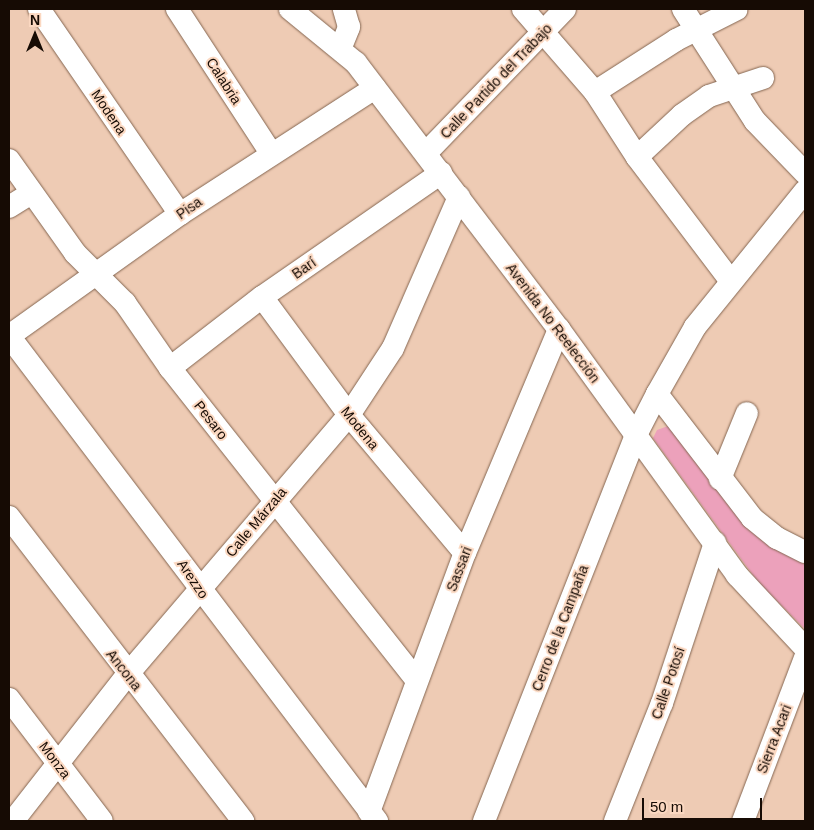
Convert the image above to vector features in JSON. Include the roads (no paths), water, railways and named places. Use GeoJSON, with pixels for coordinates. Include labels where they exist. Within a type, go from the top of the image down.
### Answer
{"type":"FeatureCollection","features":[{"type":"Feature","properties":{"kind":"street","name":"Modena"},"geometry":{"type":"LineString","coordinates":[[39,9],[180,214]]}},
{"type":"Feature","properties":{"kind":"street","name":"Calabria"},"geometry":{"type":"LineString","coordinates":[[177,9],[271,153]]}},
{"type":"Feature","properties":{"kind":"street","name":"Avenida No Reelección"},"geometry":{"type":"LineString","coordinates":[[290,9],[341,48],[375,88],[559,329],[764,607],[805,648]]}},
{"type":"Feature","properties":{"kind":"street"},"geometry":{"type":"LineString","coordinates":[[341,48],[348,27],[345,9]]}},
{"type":"Feature","properties":{"kind":"street"},"geometry":{"type":"LineString","coordinates":[[522,9],[595,92],[637,157],[730,280]]}},
{"type":"Feature","properties":{"kind":"street","name":"Calle Partido del Trabajo"},"geometry":{"type":"LineString","coordinates":[[426,153],[565,9]]}},
{"type":"Feature","properties":{"kind":"street"},"geometry":{"type":"LineString","coordinates":[[683,9],[699,29],[732,88],[766,135],[805,173]]}},
{"type":"Feature","properties":{"kind":"street"},"geometry":{"type":"LineString","coordinates":[[595,92],[699,29],[737,9]]}},
{"type":"Feature","properties":{"kind":"street"},"geometry":{"type":"LineString","coordinates":[[637,157],[682,115],[709,96],[763,78]]}},
{"type":"Feature","properties":{"kind":"street","name":"Pisa"},"geometry":{"type":"LineString","coordinates":[[9,336],[99,275],[180,214],[271,153],[375,88]]}},
{"type":"Feature","properties":{"kind":"street","name":"Pesaro"},"geometry":{"type":"LineString","coordinates":[[9,160],[75,253],[125,303],[170,368],[416,679]]}},
{"type":"Feature","properties":{"kind":"street","name":"Barí"},"geometry":{"type":"LineString","coordinates":[[170,368],[262,297],[441,173]]}},
{"type":"Feature","properties":{"kind":"street","name":"Cerro de la Campaña"},"geometry":{"type":"LineString","coordinates":[[484,821],[636,435],[680,348],[730,280],[805,191]]}},
{"type":"Feature","properties":{"kind":"street"},"geometry":{"type":"LineString","coordinates":[[9,207],[31,193]]}},
{"type":"Feature","properties":{"kind":"street","name":"Calle Márzala"},"geometry":{"type":"LineString","coordinates":[[13,821],[56,762],[199,589],[349,415],[393,348],[459,197]]}},
{"type":"Feature","properties":{"kind":"street","name":"Modena"},"geometry":{"type":"LineString","coordinates":[[262,297],[349,415],[465,553]]}},
{"type":"Feature","properties":{"kind":"street","name":"Sassari"},"geometry":{"type":"LineString","coordinates":[[373,816],[416,679],[465,553],[559,329]]}},
{"type":"Feature","properties":{"kind":"street","name":"Arezzo"},"geometry":{"type":"LineString","coordinates":[[9,336],[373,816]]}},
{"type":"Feature","properties":{"kind":"street"},"geometry":{"type":"LineString","coordinates":[[657,394],[720,479],[752,518],[777,538],[805,552]]}},
{"type":"Feature","properties":{"kind":"street"},"geometry":{"type":"LineString","coordinates":[[720,479],[747,413]]}},
{"type":"Feature","properties":{"kind":"street","name":"Ancona"},"geometry":{"type":"LineString","coordinates":[[9,516],[128,675],[243,821]]}},
{"type":"Feature","properties":{"kind":"street","name":"Calle Potosí"},"geometry":{"type":"LineString","coordinates":[[615,821],[662,703],[715,542]]}},
{"type":"Feature","properties":{"kind":"street","name":"Sierra Acari"},"geometry":{"type":"LineString","coordinates":[[744,821],[805,658]]}},
{"type":"Feature","properties":{"kind":"street","name":"Monza"},"geometry":{"type":"LineString","coordinates":[[9,699],[102,821]]}}]}
